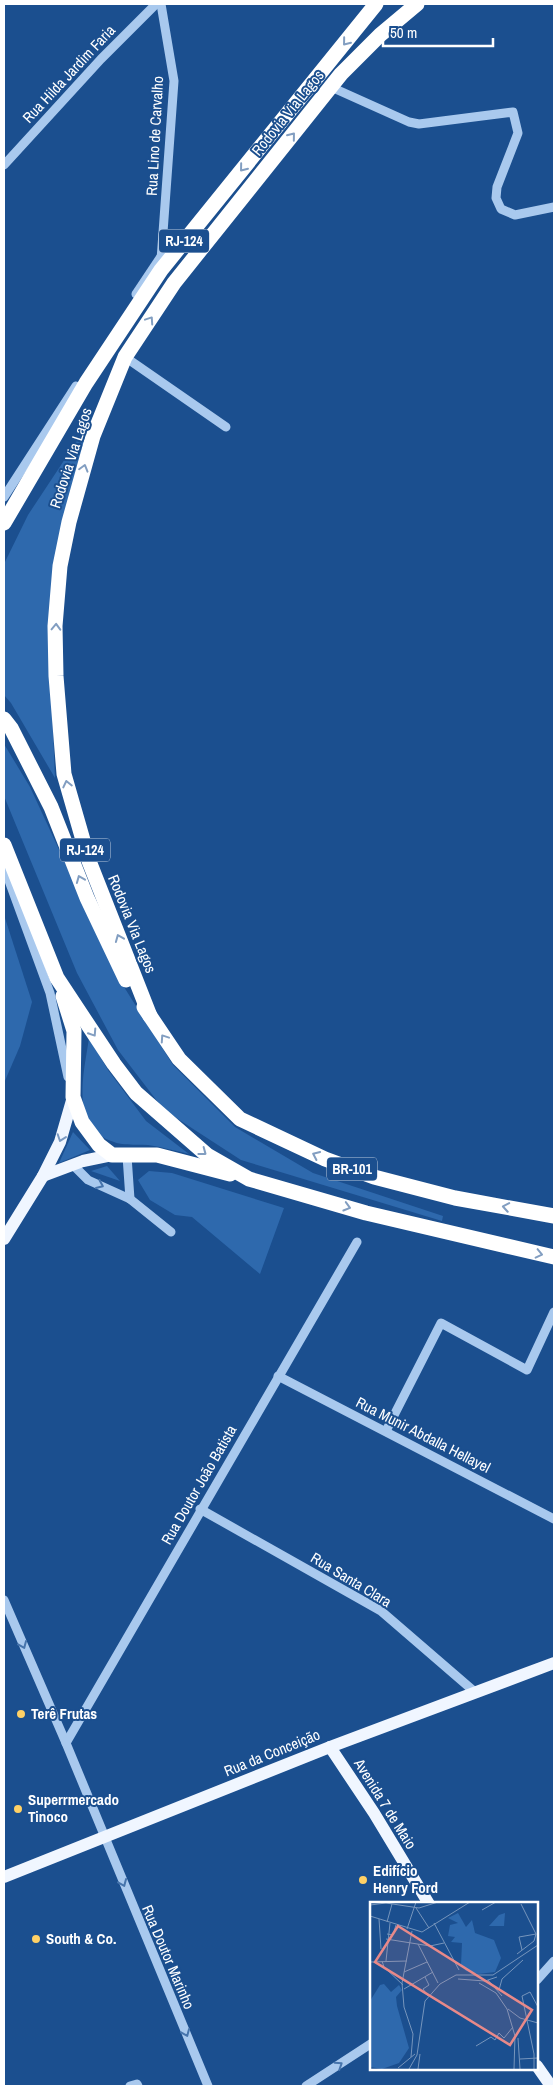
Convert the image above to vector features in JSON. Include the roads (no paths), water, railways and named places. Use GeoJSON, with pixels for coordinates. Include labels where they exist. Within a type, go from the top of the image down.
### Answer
{"type":"FeatureCollection","features":[{"type":"Feature","properties":{"kind":"highway","name":"Rodovia Via Lagos"},"geometry":{"type":"LineString","coordinates":[[4,523],[11,497],[86,383],[161,263],[376,4]]}},
{"type":"Feature","properties":{"kind":"highway","name":"Rodovia Via Lagos"},"geometry":{"type":"LineString","coordinates":[[150,1016],[89,862],[64,774],[56,676],[55,626],[60,566],[69,522],[93,436],[125,357],[174,283],[331,87],[380,35],[417,4]]}},
{"type":"Feature","properties":{"kind":"highway","name":"RJ-124"},"geometry":{"type":"LineString","coordinates":[[4,512],[11,497]]}},
{"type":"Feature","properties":{"kind":"highway","name":"BR-101"},"geometry":{"type":"LineString","coordinates":[[8,724],[51,807],[108,945],[150,1016],[179,1060],[240,1119],[325,1159],[374,1177],[455,1198],[554,1216]]}},
{"type":"Feature","properties":{"kind":"highway","name":"BR-101"},"geometry":{"type":"LineString","coordinates":[[4,845],[57,978],[114,1064],[136,1093],[207,1155],[249,1179],[366,1213],[554,1257]]}},
{"type":"Feature","properties":{"kind":"highway"},"geometry":{"type":"LineString","coordinates":[[57,978],[74,1031],[73,1097],[82,1122],[99,1145],[120,1155],[157,1155],[249,1179]]}},
{"type":"Feature","properties":{"kind":"main road"},"geometry":{"type":"LineString","coordinates":[[4,1239],[43,1176],[60,1142],[73,1097]]}},
{"type":"Feature","properties":{"kind":"main road"},"geometry":{"type":"LineString","coordinates":[[43,1176],[83,1161],[120,1155]]}},
{"type":"Feature","properties":{"kind":"main road","name":"Rua da Conceição"},"geometry":{"type":"LineString","coordinates":[[4,1877],[330,1748],[554,1663]]}},
{"type":"Feature","properties":{"kind":"main road","name":"Avenida 7 de Maio"},"geometry":{"type":"LineString","coordinates":[[330,1748],[374,1813],[427,1902]]}},
{"type":"Feature","properties":{"kind":"main road"},"geometry":{"type":"LineString","coordinates":[[538,2067],[551,2086]]}},
{"type":"Feature","properties":{"kind":"street","name":"Rua Hilda Jardim Faria"},"geometry":{"type":"LineString","coordinates":[[4,165],[101,59],[156,4]]}},
{"type":"Feature","properties":{"kind":"street","name":"Rua Lino de Carvalho"},"geometry":{"type":"LineString","coordinates":[[161,4],[174,81],[161,263]]}},
{"type":"Feature","properties":{"kind":"street"},"geometry":{"type":"LineString","coordinates":[[331,87],[409,122],[419,124],[514,112],[518,133],[497,187],[496,198],[501,209],[515,215],[554,207]]}},
{"type":"Feature","properties":{"kind":"street"},"geometry":{"type":"LineString","coordinates":[[125,357],[226,427]]}},
{"type":"Feature","properties":{"kind":"street"},"geometry":{"type":"LineString","coordinates":[[4,867],[50,993],[73,1097]]}},
{"type":"Feature","properties":{"kind":"street"},"geometry":{"type":"LineString","coordinates":[[120,1155],[130,1199]]}},
{"type":"Feature","properties":{"kind":"street"},"geometry":{"type":"LineString","coordinates":[[73,1165],[88,1180],[130,1199],[171,1232]]}},
{"type":"Feature","properties":{"kind":"street","name":"Rua Doutor João Batista"},"geometry":{"type":"LineString","coordinates":[[66,1743],[200,1509],[357,1242]]}},
{"type":"Feature","properties":{"kind":"street"},"geometry":{"type":"LineString","coordinates":[[386,1431],[441,1324],[528,1370],[554,1312]]}},
{"type":"Feature","properties":{"kind":"street","name":"Rua Munir Abdalla Hellayel"},"geometry":{"type":"LineString","coordinates":[[278,1376],[554,1519]]}},
{"type":"Feature","properties":{"kind":"street","name":"Rua Santa Clara"},"geometry":{"type":"LineString","coordinates":[[200,1509],[381,1611],[476,1693]]}},
{"type":"Feature","properties":{"kind":"street","name":"Rua Doutor Marinho"},"geometry":{"type":"LineString","coordinates":[[4,1600],[66,1743],[208,2086]]}},
{"type":"Feature","properties":{"kind":"street"},"geometry":{"type":"LineString","coordinates":[[538,1979],[554,1961]]}},
{"type":"Feature","properties":{"kind":"street"},"geometry":{"type":"LineString","coordinates":[[306,2086],[370,2044]]}},
{"type":"Feature","properties":{"kind":"street"},"geometry":{"type":"LineString","coordinates":[[130,2086],[137,2084],[138,2086]]}},
{"type":"Feature","properties":{"kind":"place","name":"Terê Frutas"},"geometry":{"type":"Point","coordinates":[21,1714]}},
{"type":"Feature","properties":{"kind":"place","name":"Superrmercado Tinoco"},"geometry":{"type":"Point","coordinates":[18,1809]}},
{"type":"Feature","properties":{"kind":"place","name":"Edifício Henry Ford"},"geometry":{"type":"Point","coordinates":[363,1880]}},
{"type":"Feature","properties":{"kind":"place","name":"South & Co."},"geometry":{"type":"Point","coordinates":[36,1939]}}]}
